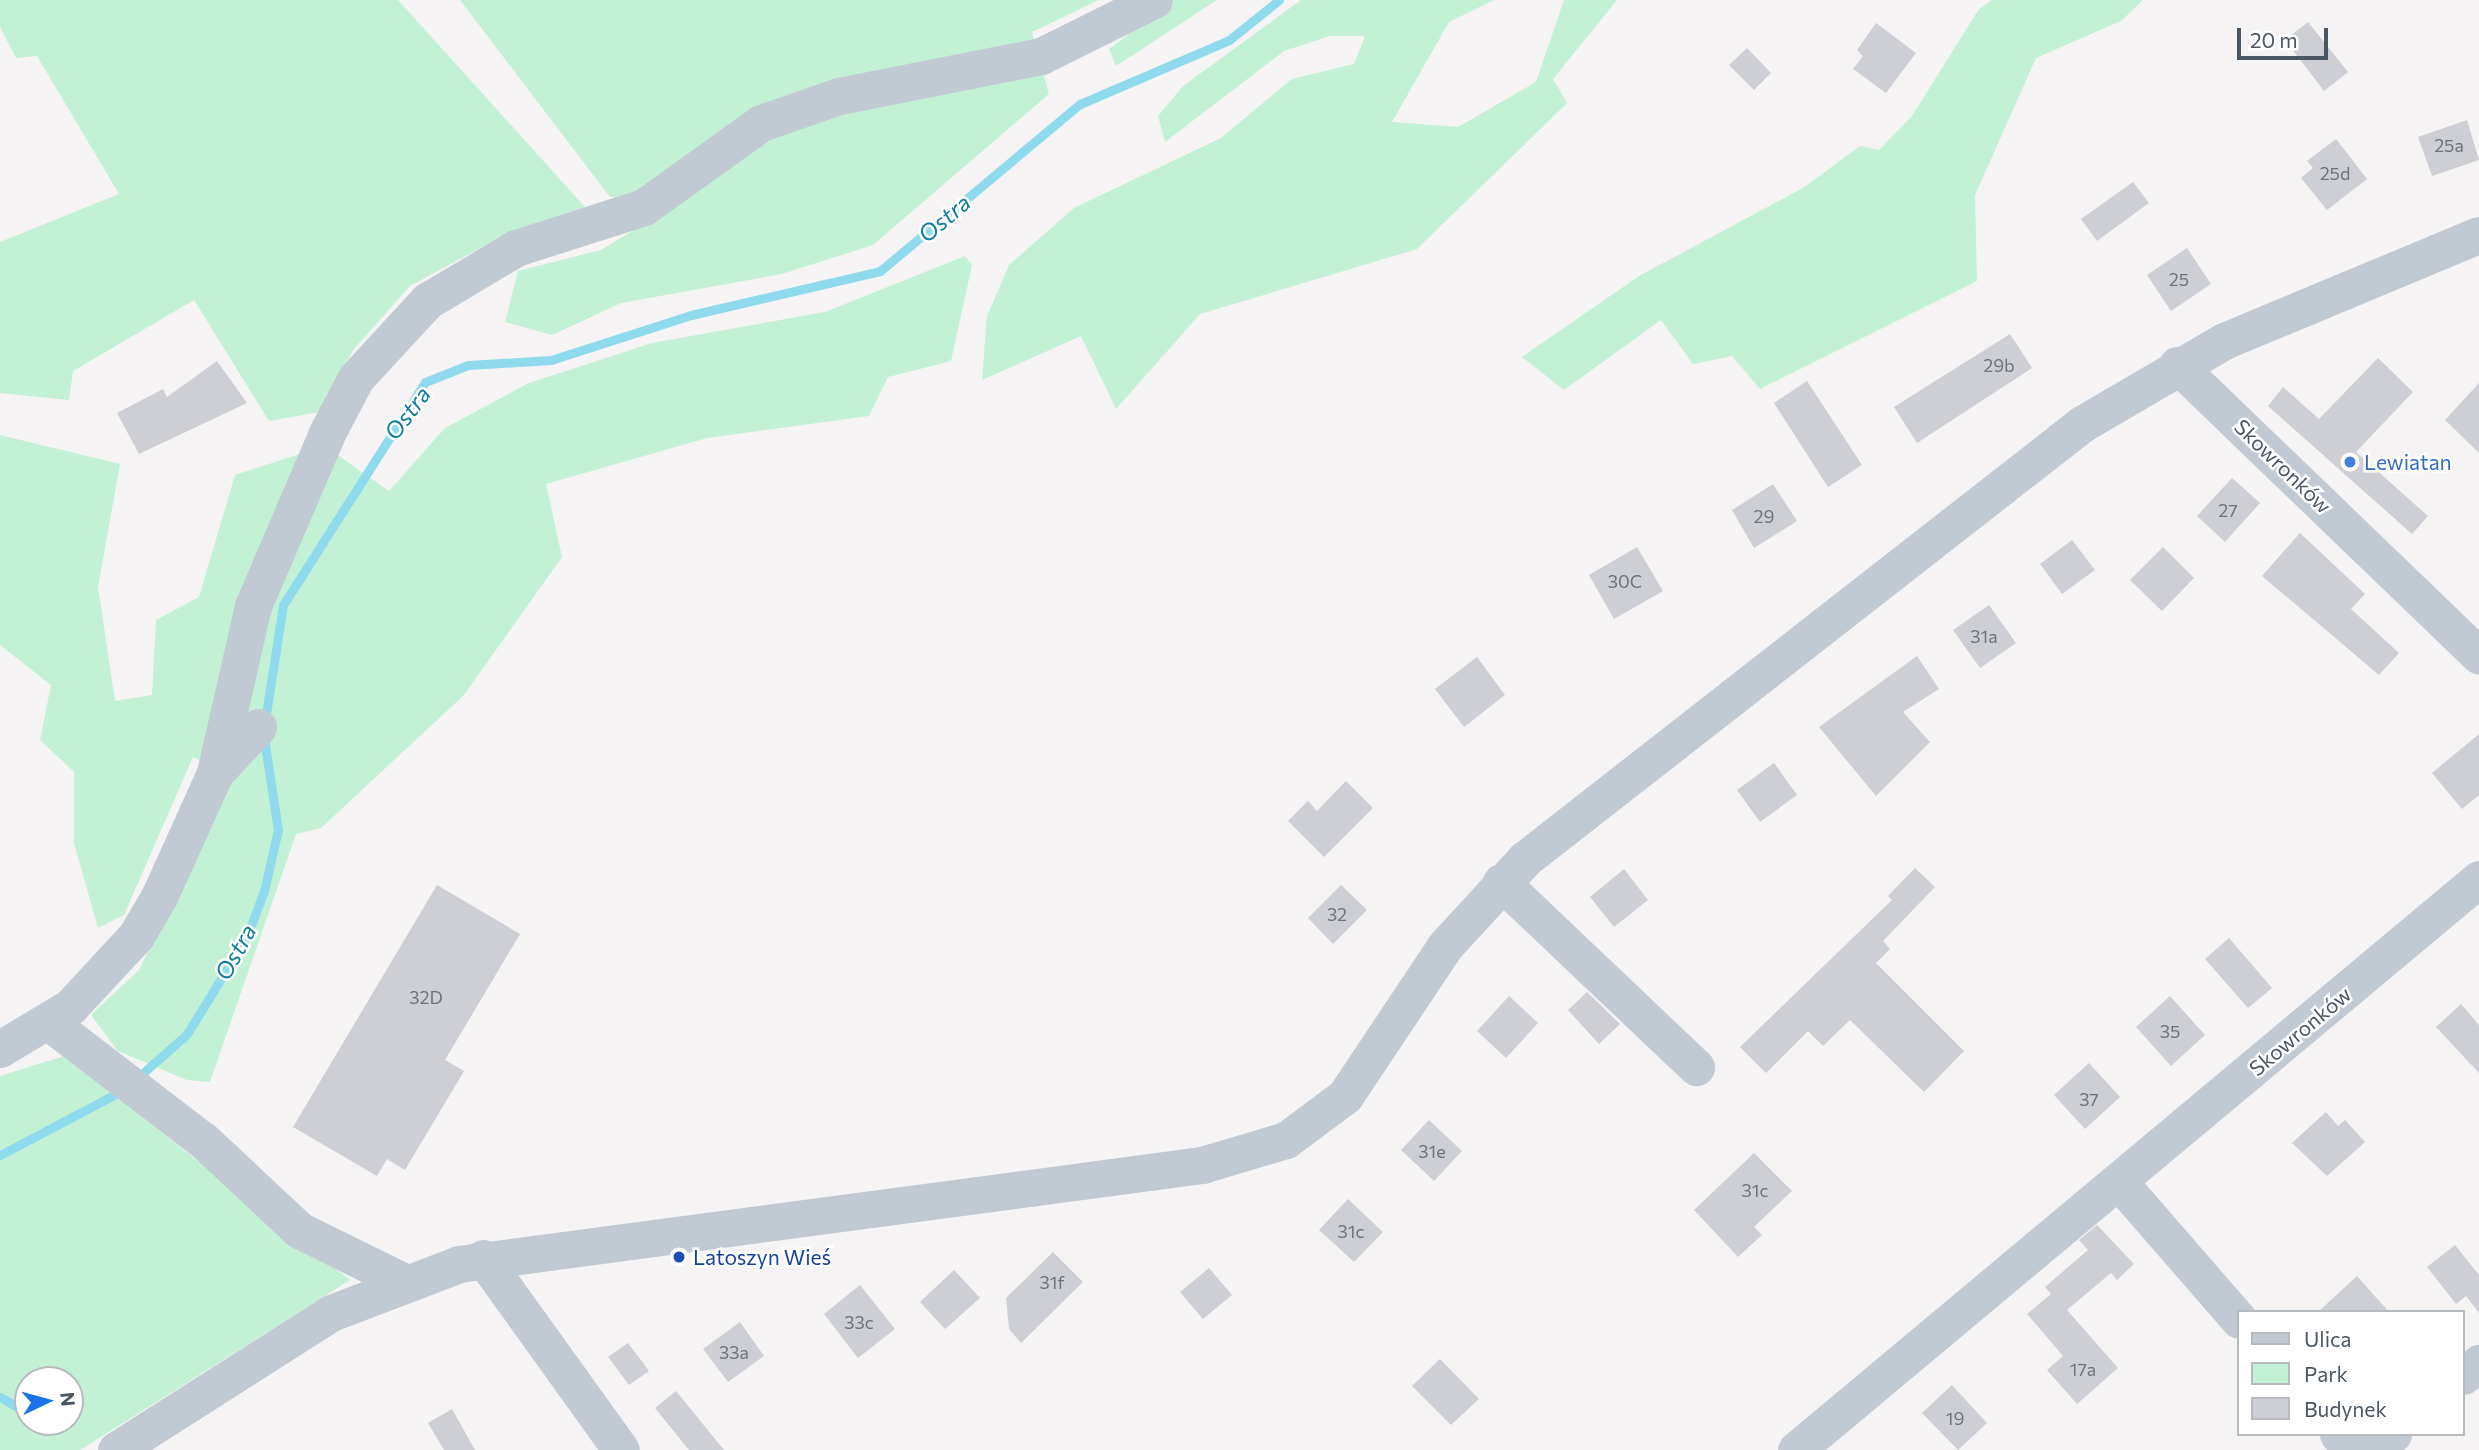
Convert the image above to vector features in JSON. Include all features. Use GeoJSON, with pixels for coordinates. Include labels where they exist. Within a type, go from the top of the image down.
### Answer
{"type":"FeatureCollection","features":[{"type":"Feature","properties":{"kind":"street"},"geometry":{"type":"LineString","coordinates":[[0,1049],[50,1023],[136,936],[215,773],[249,616],[328,431],[356,378],[426,301],[516,248],[644,207],[771,119],[839,96],[1041,56],[1154,0]]}},
{"type":"Feature","properties":{"kind":"street"},"geometry":{"type":"LineString","coordinates":[[116,1450],[296,1332],[402,1282],[483,1258],[1202,1165],[1264,1149],[1305,1130],[1345,1096],[1445,946],[1501,882],[2060,441],[2177,365],[2479,235]]}},
{"type":"Feature","properties":{"kind":"street","name":"Skowronków"},"geometry":{"type":"LineString","coordinates":[[2177,365],[2479,656]]}},
{"type":"Feature","properties":{"kind":"street"},"geometry":{"type":"LineString","coordinates":[[215,773],[258,727]]}},
{"type":"Feature","properties":{"kind":"street","name":"Skowronków"},"geometry":{"type":"LineString","coordinates":[[1796,1450],[2120,1183],[2479,879]]}},
{"type":"Feature","properties":{"kind":"street"},"geometry":{"type":"LineString","coordinates":[[1501,882],[1696,1067]]}},
{"type":"Feature","properties":{"kind":"street"},"geometry":{"type":"LineString","coordinates":[[50,1023],[150,1103],[204,1141],[299,1230],[402,1282]]}},
{"type":"Feature","properties":{"kind":"street"},"geometry":{"type":"LineString","coordinates":[[2120,1183],[2238,1319]]}},
{"type":"Feature","properties":{"kind":"street"},"geometry":{"type":"LineString","coordinates":[[483,1258],[621,1450]]}},
{"type":"Feature","properties":{"kind":"street"},"geometry":{"type":"LineString","coordinates":[[2465,1374],[2479,1363]]}},
{"type":"Feature","properties":{"kind":"street"},"geometry":{"type":"LineString","coordinates":[[2341,1436],[2352,1450]]}},
{"type":"Feature","properties":{"kind":"street"},"geometry":{"type":"LineString","coordinates":[[2374,1450],[2391,1436]]}},
{"type":"Feature","properties":{"kind":"green space"},"geometry":{"type":"Polygon","coordinates":[[[0,0],[398,0],[585,207],[506,234],[410,286],[353,350],[320,412],[269,421],[194,300],[73,371],[69,400],[0,393],[0,242],[119,194],[37,56],[16,58],[0,27],[0,0]]]}},
{"type":"Feature","properties":{"kind":"green space"},"geometry":{"type":"Polygon","coordinates":[[[460,0],[1099,0],[1032,32],[1049,94],[873,245],[782,274],[621,303],[552,335],[505,322],[518,271],[601,250],[688,197],[610,197],[460,0]]]}},
{"type":"Feature","properties":{"kind":"green space"},"geometry":{"type":"Polygon","coordinates":[[[1174,0],[1217,0],[1116,66],[1109,49],[1174,0]]]}},
{"type":"Feature","properties":{"kind":"green space"},"geometry":{"type":"Polygon","coordinates":[[[1301,0],[1494,0],[1449,22],[1392,122],[1458,127],[1536,82],[1564,0],[1617,0],[1553,79],[1567,103],[1417,249],[1200,314],[1116,409],[1081,336],[982,380],[987,316],[1009,265],[1074,208],[1221,138],[1292,79],[1354,64],[1365,36],[1330,36],[1284,51],[1165,142],[1158,116],[1183,86],[1301,0]]]}},
{"type":"Feature","properties":{"kind":"green space"},"geometry":{"type":"Polygon","coordinates":[[[1992,0],[2143,0],[2121,21],[2036,58],[1975,195],[1977,281],[1760,389],[1732,356],[1693,364],[1661,320],[1564,390],[1522,357],[1639,276],[1803,188],[1860,146],[1879,150],[1912,116],[1979,9],[1992,0]]]}},
{"type":"Feature","properties":{"kind":"green space"},"geometry":{"type":"Polygon","coordinates":[[[965,256],[972,265],[951,361],[888,377],[869,416],[707,438],[546,484],[562,557],[464,695],[321,828],[296,834],[210,1082],[187,1080],[118,1051],[91,1015],[139,970],[233,779],[193,757],[124,915],[98,928],[74,843],[74,772],[40,740],[51,685],[0,645],[0,435],[120,464],[98,587],[115,701],[152,695],[156,620],[199,597],[235,475],[306,452],[339,456],[389,491],[445,428],[529,383],[652,343],[825,312],[965,256]]]}},
{"type":"Feature","properties":{"kind":"green space"},"geometry":{"type":"Polygon","coordinates":[[[64,1056],[350,1280],[80,1450],[0,1450],[0,1076],[64,1056]]]}},
{"type":"Feature","properties":{"kind":"building"},"geometry":{"type":"Polygon","coordinates":[[[2308,22],[2348,72],[2324,91],[2285,40],[2308,22]]]}},
{"type":"Feature","properties":{"kind":"building"},"geometry":{"type":"Polygon","coordinates":[[[1876,23],[1916,53],[1886,93],[1853,69],[1863,56],[1857,50],[1876,23]]]}},
{"type":"Feature","properties":{"kind":"building"},"geometry":{"type":"Polygon","coordinates":[[[1747,48],[1771,73],[1754,90],[1729,65],[1747,48]]]}},
{"type":"Feature","properties":{"kind":"building"},"geometry":{"type":"Polygon","coordinates":[[[2467,120],[2479,160],[2432,176],[2418,137],[2467,120]]]}},
{"type":"Feature","properties":{"kind":"building"},"geometry":{"type":"Polygon","coordinates":[[[2336,139],[2367,179],[2327,210],[2301,178],[2313,168],[2307,161],[2336,139]]]}},
{"type":"Feature","properties":{"kind":"building"},"geometry":{"type":"Polygon","coordinates":[[[2133,182],[2149,203],[2097,241],[2081,219],[2133,182]]]}},
{"type":"Feature","properties":{"kind":"building"},"geometry":{"type":"Polygon","coordinates":[[[2187,248],[2211,284],[2171,311],[2147,275],[2187,248]]]}},
{"type":"Feature","properties":{"kind":"building"},"geometry":{"type":"Polygon","coordinates":[[[2010,334],[2032,368],[1917,443],[1894,407],[2010,334]]]}},
{"type":"Feature","properties":{"kind":"building"},"geometry":{"type":"Polygon","coordinates":[[[2378,358],[2413,392],[2356,452],[2428,516],[2412,534],[2268,406],[2283,387],[2319,419],[2378,358]]]}},
{"type":"Feature","properties":{"kind":"building"},"geometry":{"type":"Polygon","coordinates":[[[217,361],[247,403],[139,454],[117,413],[163,389],[167,397],[217,361]]]}},
{"type":"Feature","properties":{"kind":"building"},"geometry":{"type":"Polygon","coordinates":[[[1807,381],[1862,465],[1828,487],[1774,403],[1807,381]]]}},
{"type":"Feature","properties":{"kind":"building"},"geometry":{"type":"Polygon","coordinates":[[[2479,383],[2479,453],[2445,420],[2479,383]]]}},
{"type":"Feature","properties":{"kind":"building"},"geometry":{"type":"Polygon","coordinates":[[[2232,478],[2260,503],[2225,542],[2197,516],[2232,478]]]}},
{"type":"Feature","properties":{"kind":"building"},"geometry":{"type":"Polygon","coordinates":[[[1773,484],[1797,521],[1754,548],[1732,510],[1773,484]]]}},
{"type":"Feature","properties":{"kind":"building"},"geometry":{"type":"Polygon","coordinates":[[[2300,533],[2365,594],[2351,609],[2399,653],[2379,675],[2262,576],[2300,533]]]}},
{"type":"Feature","properties":{"kind":"building"},"geometry":{"type":"Polygon","coordinates":[[[2072,540],[2095,570],[2062,594],[2040,564],[2072,540]]]}},
{"type":"Feature","properties":{"kind":"building"},"geometry":{"type":"Polygon","coordinates":[[[1637,547],[1663,591],[1614,619],[1589,575],[1637,547]]]}},
{"type":"Feature","properties":{"kind":"building"},"geometry":{"type":"Polygon","coordinates":[[[2163,547],[2194,578],[2162,611],[2130,580],[2163,547]]]}},
{"type":"Feature","properties":{"kind":"building"},"geometry":{"type":"Polygon","coordinates":[[[1989,605],[2016,643],[1980,668],[1953,630],[1989,605]]]}},
{"type":"Feature","properties":{"kind":"building"},"geometry":{"type":"Polygon","coordinates":[[[1917,656],[1939,689],[1903,712],[1930,742],[1876,796],[1819,727],[1917,656]]]}},
{"type":"Feature","properties":{"kind":"building"},"geometry":{"type":"Polygon","coordinates":[[[1477,657],[1505,695],[1464,727],[1435,689],[1477,657]]]}},
{"type":"Feature","properties":{"kind":"building"},"geometry":{"type":"Polygon","coordinates":[[[2479,734],[2479,795],[2462,809],[2432,773],[2479,734]]]}},
{"type":"Feature","properties":{"kind":"building"},"geometry":{"type":"Polygon","coordinates":[[[1774,763],[1797,795],[1760,822],[1737,790],[1774,763]]]}},
{"type":"Feature","properties":{"kind":"building"},"geometry":{"type":"Polygon","coordinates":[[[1346,781],[1373,808],[1324,857],[1288,821],[1308,801],[1317,811],[1346,781]]]}},
{"type":"Feature","properties":{"kind":"building"},"geometry":{"type":"Polygon","coordinates":[[[1915,868],[1935,887],[1883,941],[1890,949],[1876,963],[1964,1051],[1924,1092],[1850,1020],[1823,1046],[1808,1031],[1766,1073],[1740,1047],[1892,900],[1888,896],[1915,868]]]}},
{"type":"Feature","properties":{"kind":"building"},"geometry":{"type":"Polygon","coordinates":[[[1624,869],[1648,900],[1614,927],[1590,897],[1624,869]]]}},
{"type":"Feature","properties":{"kind":"building"},"geometry":{"type":"Polygon","coordinates":[[[437,885],[520,934],[445,1060],[464,1071],[405,1170],[387,1159],[377,1176],[293,1127],[437,885]]]}},
{"type":"Feature","properties":{"kind":"building"},"geometry":{"type":"Polygon","coordinates":[[[1341,885],[1367,910],[1333,944],[1308,918],[1341,885]]]}},
{"type":"Feature","properties":{"kind":"building"},"geometry":{"type":"Polygon","coordinates":[[[2229,938],[2272,988],[2248,1008],[2205,959],[2229,938]]]}},
{"type":"Feature","properties":{"kind":"building"},"geometry":{"type":"Polygon","coordinates":[[[1587,992],[1620,1024],[1599,1044],[1568,1010],[1587,992]]]}},
{"type":"Feature","properties":{"kind":"building"},"geometry":{"type":"Polygon","coordinates":[[[1509,996],[1538,1023],[1506,1058],[1477,1031],[1509,996]]]}},
{"type":"Feature","properties":{"kind":"building"},"geometry":{"type":"Polygon","coordinates":[[[2170,996],[2205,1035],[2171,1066],[2136,1027],[2170,996]]]}},
{"type":"Feature","properties":{"kind":"building"},"geometry":{"type":"Polygon","coordinates":[[[2461,1004],[2479,1025],[2479,1073],[2436,1027],[2461,1004]]]}},
{"type":"Feature","properties":{"kind":"building"},"geometry":{"type":"Polygon","coordinates":[[[2089,1063],[2120,1097],[2085,1129],[2054,1095],[2089,1063]]]}},
{"type":"Feature","properties":{"kind":"building"},"geometry":{"type":"Polygon","coordinates":[[[2326,1112],[2338,1126],[2345,1120],[2365,1142],[2327,1176],[2292,1143],[2326,1112]]]}},
{"type":"Feature","properties":{"kind":"building"},"geometry":{"type":"Polygon","coordinates":[[[1429,1120],[1462,1151],[1434,1181],[1401,1150],[1429,1120]]]}},
{"type":"Feature","properties":{"kind":"building"},"geometry":{"type":"Polygon","coordinates":[[[1754,1153],[1792,1191],[1754,1227],[1762,1235],[1738,1257],[1694,1210],[1754,1153]]]}},
{"type":"Feature","properties":{"kind":"building"},"geometry":{"type":"Polygon","coordinates":[[[1348,1199],[1383,1232],[1354,1262],[1319,1230],[1348,1199]]]}},
{"type":"Feature","properties":{"kind":"building"},"geometry":{"type":"Polygon","coordinates":[[[2097,1225],[2134,1264],[2117,1280],[2111,1273],[2067,1310],[2118,1368],[2077,1404],[2047,1370],[2063,1356],[2027,1314],[2051,1294],[2045,1287],[2088,1250],[2079,1240],[2097,1225]]]}},
{"type":"Feature","properties":{"kind":"building"},"geometry":{"type":"Polygon","coordinates":[[[2455,1245],[2479,1275],[2479,1313],[2466,1296],[2456,1304],[2427,1267],[2455,1245]]]}},
{"type":"Feature","properties":{"kind":"building"},"geometry":{"type":"Polygon","coordinates":[[[1053,1252],[1083,1282],[1021,1343],[1009,1329],[1006,1298],[1053,1252]]]}},
{"type":"Feature","properties":{"kind":"building"},"geometry":{"type":"Polygon","coordinates":[[[1209,1268],[1232,1295],[1203,1319],[1180,1292],[1209,1268]]]}},
{"type":"Feature","properties":{"kind":"building"},"geometry":{"type":"Polygon","coordinates":[[[954,1270],[980,1298],[945,1329],[920,1302],[954,1270]]]}},
{"type":"Feature","properties":{"kind":"building"},"geometry":{"type":"Polygon","coordinates":[[[2357,1276],[2387,1310],[2320,1310],[2357,1276]]]}},
{"type":"Feature","properties":{"kind":"building"},"geometry":{"type":"Polygon","coordinates":[[[860,1285],[895,1329],[858,1358],[824,1314],[860,1285]]]}},
{"type":"Feature","properties":{"kind":"building"},"geometry":{"type":"Polygon","coordinates":[[[740,1322],[764,1356],[728,1382],[703,1349],[740,1322]]]}},
{"type":"Feature","properties":{"kind":"building"},"geometry":{"type":"Polygon","coordinates":[[[628,1343],[649,1371],[629,1385],[608,1357],[628,1343]]]}},
{"type":"Feature","properties":{"kind":"building"},"geometry":{"type":"Polygon","coordinates":[[[1440,1359],[1479,1399],[1451,1425],[1412,1386],[1440,1359]]]}},
{"type":"Feature","properties":{"kind":"building"},"geometry":{"type":"Polygon","coordinates":[[[1952,1385],[1987,1423],[1958,1450],[1922,1413],[1952,1385]]]}},
{"type":"Feature","properties":{"kind":"building"},"geometry":{"type":"Polygon","coordinates":[[[676,1391],[724,1450],[689,1450],[655,1408],[676,1391]]]}},
{"type":"Feature","properties":{"kind":"building"},"geometry":{"type":"Polygon","coordinates":[[[452,1409],[475,1450],[444,1450],[428,1423],[452,1409]]]}},
{"type":"Feature","properties":{"kind":"waterway","name":"Ostra"},"geometry":{"type":"LineString","coordinates":[[265,720],[283,605],[425,382],[468,365],[551,360],[691,315],[880,271],[1080,104],[1229,40],[1279,0]]}},
{"type":"Feature","properties":{"kind":"waterway","name":"Ostra"},"geometry":{"type":"LineString","coordinates":[[135,1080],[187,1034],[247,936],[264,891],[278,830],[264,738]]}},
{"type":"Feature","properties":{"kind":"waterway","name":"Ostra"},"geometry":{"type":"LineString","coordinates":[[0,1155],[125,1089]]}},
{"type":"Feature","properties":{"kind":"waterway"},"geometry":{"type":"LineString","coordinates":[[0,1397],[14,1405]]}},
{"type":"Feature","properties":{"kind":"place","name":"Lewiatan"},"geometry":{"type":"Point","coordinates":[2350,462]}},
{"type":"Feature","properties":{"kind":"place","name":"Latoszyn Wieś"},"geometry":{"type":"Point","coordinates":[679,1257]}}]}
